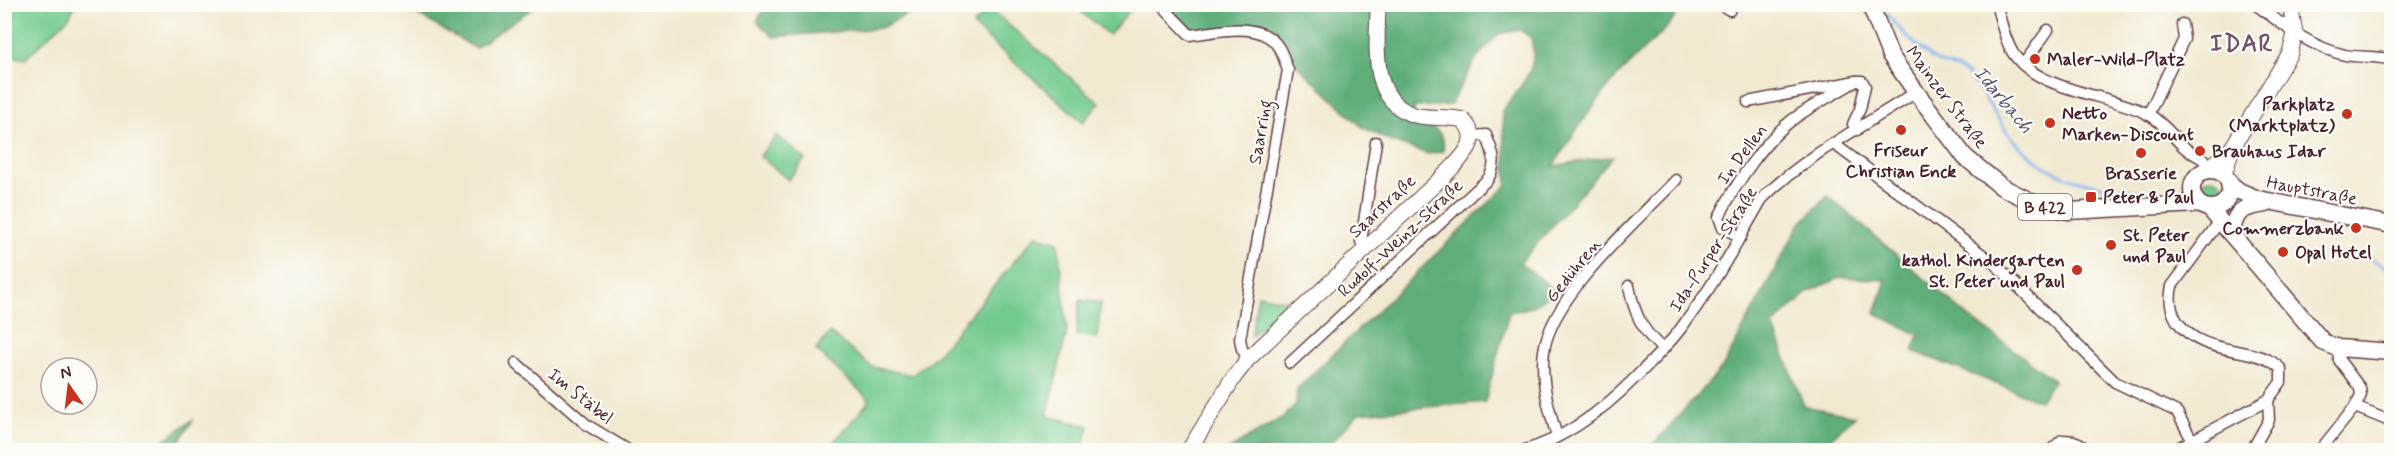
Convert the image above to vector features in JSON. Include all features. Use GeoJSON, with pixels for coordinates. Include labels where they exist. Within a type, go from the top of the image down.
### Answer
{"type":"FeatureCollection","features":[{"type":"Feature","properties":{"kind":"main road","name":"Mainzer Straße"},"geometry":{"type":"LineString","coordinates":[[1870,4],[1878,29],[1890,54],[1916,92],[1965,157],[1994,182],[2025,200],[2048,208],[2068,211],[2158,204],[2204,206]]}},
{"type":"Feature","properties":{"kind":"main road"},"geometry":{"type":"LineString","coordinates":[[2204,206],[2218,207],[2225,202],[2230,192],[2227,179],[2216,171],[2207,170]]}},
{"type":"Feature","properties":{"kind":"main road","name":"B 422"},"geometry":{"type":"LineString","coordinates":[[2192,185],[2197,176],[2207,170]]}},
{"type":"Feature","properties":{"kind":"main road","name":"Hauptstraße"},"geometry":{"type":"LineString","coordinates":[[2227,179],[2247,196],[2391,225]]}},
{"type":"Feature","properties":{"kind":"main road","name":"Mainzer Straße"},"geometry":{"type":"LineString","coordinates":[[2158,204],[2180,194],[2192,185]]}},
{"type":"Feature","properties":{"kind":"main road"},"geometry":{"type":"LineString","coordinates":[[2192,185],[2192,194],[2220,221],[2318,338],[2338,348],[2391,352]]}},
{"type":"Feature","properties":{"kind":"main road"},"geometry":{"type":"LineString","coordinates":[[2232,235],[2233,221],[2244,208],[2276,203]]}},
{"type":"Feature","properties":{"kind":"street","name":"Saarring"},"geometry":{"type":"LineString","coordinates":[[1160,4],[1190,35],[1247,29],[1263,32],[1279,48],[1288,70],[1240,339],[1242,349],[1248,359]]}},
{"type":"Feature","properties":{"kind":"street"},"geometry":{"type":"LineString","coordinates":[[1378,4],[1378,76],[1386,94],[1411,114],[1463,120],[1472,136]]}},
{"type":"Feature","properties":{"kind":"street"},"geometry":{"type":"LineString","coordinates":[[1719,4],[1730,10]]}},
{"type":"Feature","properties":{"kind":"street"},"geometry":{"type":"LineString","coordinates":[[1996,4],[2013,54],[2023,65],[2047,80],[2124,104],[2148,114],[2169,129],[2186,149],[2205,160],[2207,170]]}},
{"type":"Feature","properties":{"kind":"street"},"geometry":{"type":"LineString","coordinates":[[2255,4],[2295,34],[2345,55],[2391,60]]}},
{"type":"Feature","properties":{"kind":"street"},"geometry":{"type":"LineString","coordinates":[[2207,170],[2232,148],[2290,53],[2295,34],[2290,4]]}},
{"type":"Feature","properties":{"kind":"street"},"geometry":{"type":"LineString","coordinates":[[2148,114],[2184,39],[2182,24]]}},
{"type":"Feature","properties":{"kind":"street"},"geometry":{"type":"LineString","coordinates":[[2023,65],[2048,30]]}},
{"type":"Feature","properties":{"kind":"street","name":"In Dellen"},"geometry":{"type":"LineString","coordinates":[[1741,237],[1723,228],[1719,217],[1725,204],[1765,146],[1791,121],[1856,81]]}},
{"type":"Feature","properties":{"kind":"street"},"geometry":{"type":"LineString","coordinates":[[1748,102],[1862,81],[1865,86],[1860,109],[1853,124],[1857,130]]}},
{"type":"Feature","properties":{"kind":"street","name":"Ida-Purper-Straße"},"geometry":{"type":"LineString","coordinates":[[1525,450],[1543,448],[1610,403],[1663,349],[1705,296],[1762,199],[1774,187],[1834,144],[1916,92]]}},
{"type":"Feature","properties":{"kind":"street","name":"Rudolf-Weinz-Straße"},"geometry":{"type":"LineString","coordinates":[[1290,363],[1488,179],[1495,159],[1492,148],[1486,135],[1472,136]]}},
{"type":"Feature","properties":{"kind":"street","name":"Saarstraße"},"geometry":{"type":"LineString","coordinates":[[1189,450],[1248,359],[1462,158],[1470,147],[1472,136]]}},
{"type":"Feature","properties":{"kind":"street"},"geometry":{"type":"LineString","coordinates":[[1365,249],[1361,242],[1376,142]]}},
{"type":"Feature","properties":{"kind":"street"},"geometry":{"type":"LineString","coordinates":[[1834,144],[1995,264],[2115,382],[2177,412],[2192,440]]}},
{"type":"Feature","properties":{"kind":"street"},"geometry":{"type":"LineString","coordinates":[[2227,179],[2232,148]]}},
{"type":"Feature","properties":{"kind":"street","name":"Gedühren"},"geometry":{"type":"LineString","coordinates":[[1557,437],[1545,382],[1544,351],[1552,323],[1594,266],[1676,180]]}},
{"type":"Feature","properties":{"kind":"street"},"geometry":{"type":"LineString","coordinates":[[2174,450],[2268,400],[2282,382],[2281,369],[2273,361],[2208,345],[2184,331],[2174,316],[2169,299],[2172,286],[2220,221]]}},
{"type":"Feature","properties":{"kind":"street"},"geometry":{"type":"LineString","coordinates":[[1629,286],[1634,310],[1645,331],[1663,349]]}},
{"type":"Feature","properties":{"kind":"street"},"geometry":{"type":"LineString","coordinates":[[2320,450],[2355,407],[2361,395],[2360,388],[2339,360],[2338,348]]}},
{"type":"Feature","properties":{"kind":"street","name":"Im Stäbel"},"geometry":{"type":"LineString","coordinates":[[516,363],[587,425],[628,450]]}},
{"type":"Feature","properties":{"kind":"street"},"geometry":{"type":"LineString","coordinates":[[2252,450],[2269,420],[2268,400]]}},
{"type":"Feature","properties":{"kind":"street"},"geometry":{"type":"LineString","coordinates":[[2355,407],[2391,422]]}},
{"type":"Feature","properties":{"kind":"street"},"geometry":{"type":"LineString","coordinates":[[2051,450],[2062,440],[2071,440],[2083,445],[2085,450]]}},
{"type":"Feature","properties":{"kind":"green space"},"geometry":{"type":"Polygon","coordinates":[[[5,4],[75,5],[69,17],[25,59],[5,55],[5,4]]]}},
{"type":"Feature","properties":{"kind":"green space"},"geometry":{"type":"Polygon","coordinates":[[[408,4],[537,5],[475,48],[406,8],[408,4]]]}},
{"type":"Feature","properties":{"kind":"green space"},"geometry":{"type":"Polygon","coordinates":[[[766,5],[925,5],[881,28],[773,37],[757,21],[766,5]]]}},
{"type":"Feature","properties":{"kind":"green space"},"geometry":{"type":"Polygon","coordinates":[[[1087,5],[1131,9],[1109,35],[1081,12],[1087,5]]]}},
{"type":"Feature","properties":{"kind":"green space"},"geometry":{"type":"Polygon","coordinates":[[[1164,5],[1679,5],[1671,22],[1618,75],[1595,104],[1553,166],[1613,156],[1520,263],[1556,291],[1532,307],[1509,312],[1485,402],[1359,413],[1324,450],[1228,450],[1283,417],[1296,404],[1297,389],[1507,185],[1502,111],[1527,78],[1533,60],[1533,50],[1531,38],[1520,30],[1499,34],[1477,57],[1450,105],[1415,107],[1411,121],[1435,130],[1444,144],[1443,151],[1428,154],[1392,142],[1362,127],[1279,48],[1270,32],[1200,32],[1183,24],[1164,5]]]}},
{"type":"Feature","properties":{"kind":"green space"},"geometry":{"type":"Polygon","coordinates":[[[989,8],[1100,103],[1083,122],[973,26],[989,8]]]}},
{"type":"Feature","properties":{"kind":"green space"},"geometry":{"type":"Polygon","coordinates":[[[777,135],[805,159],[788,180],[760,156],[777,135]]]}},
{"type":"Feature","properties":{"kind":"green space"},"geometry":{"type":"Polygon","coordinates":[[[2211,178],[2216,179],[2222,185],[2222,195],[2216,201],[2211,202],[2206,201],[2200,195],[2199,190],[2200,185],[2206,179],[2211,178]]]}},
{"type":"Feature","properties":{"kind":"green space"},"geometry":{"type":"Polygon","coordinates":[[[1828,196],[1969,317],[2054,380],[2040,401],[1913,351],[1919,335],[1875,313],[1886,280],[1842,277],[1808,292],[1773,325],[1804,406],[1855,416],[1819,450],[1648,450],[1722,368],[1799,225],[1828,196]]]}},
{"type":"Feature","properties":{"kind":"green space"},"geometry":{"type":"Polygon","coordinates":[[[1036,235],[1058,242],[1067,331],[1047,416],[1089,426],[1082,450],[827,450],[870,400],[816,350],[830,333],[872,367],[912,375],[936,356],[1036,235]]]}},
{"type":"Feature","properties":{"kind":"green space"},"geometry":{"type":"Polygon","coordinates":[[[1258,295],[1288,301],[1251,336],[1258,295]]]}},
{"type":"Feature","properties":{"kind":"green space"},"geometry":{"type":"Polygon","coordinates":[[[1080,300],[1101,303],[1097,338],[1076,335],[1080,300]]]}},
{"type":"Feature","properties":{"kind":"green space"},"geometry":{"type":"Polygon","coordinates":[[[194,419],[173,450],[149,450],[194,419]]]}},
{"type":"Feature","properties":{"kind":"waterway","name":"Idarbach"},"geometry":{"type":"LineString","coordinates":[[1881,4],[1896,25],[1929,56],[1968,75],[2010,135],[2041,164],[2075,180],[2153,194]]}},
{"type":"Feature","properties":{"kind":"waterway","name":"Idarbach"},"geometry":{"type":"LineString","coordinates":[[2372,260],[2392,270]]}},
{"type":"Feature","properties":{"kind":"place","name":"Maler-Wild-Platz"},"geometry":{"type":"Point","coordinates":[2035,59]}},
{"type":"Feature","properties":{"kind":"place","name":"Parkplatz (Marktplatz)"},"geometry":{"type":"Point","coordinates":[2347,114]}},
{"type":"Feature","properties":{"kind":"place","name":"Netto Marken-Discount"},"geometry":{"type":"Point","coordinates":[2050,123]}},
{"type":"Feature","properties":{"kind":"place","name":"Friseur Christian Enck"},"geometry":{"type":"Point","coordinates":[1901,130]}},
{"type":"Feature","properties":{"kind":"place","name":"Brauhaus Idar"},"geometry":{"type":"Point","coordinates":[2200,151]}},
{"type":"Feature","properties":{"kind":"place","name":"Brasserie"},"geometry":{"type":"Point","coordinates":[2141,153]}},
{"type":"Feature","properties":{"kind":"place","name":"Peter & Paul"},"geometry":{"type":"Point","coordinates":[2091,197]}},
{"type":"Feature","properties":{"kind":"place","name":"Commerzbank"},"geometry":{"type":"Point","coordinates":[2356,228]}},
{"type":"Feature","properties":{"kind":"place","name":"St. Peter und Paul"},"geometry":{"type":"Point","coordinates":[2111,245]}},
{"type":"Feature","properties":{"kind":"place","name":"Opal Hotel"},"geometry":{"type":"Point","coordinates":[2283,252]}},
{"type":"Feature","properties":{"kind":"place","name":"kathol. Kindergarten St. Peter und Paul"},"geometry":{"type":"Point","coordinates":[2077,270]}},
{"type":"Feature","properties":{"kind":"district","name":"IDAR"},"geometry":{"type":"Point","coordinates":[2242,43]}}]}
